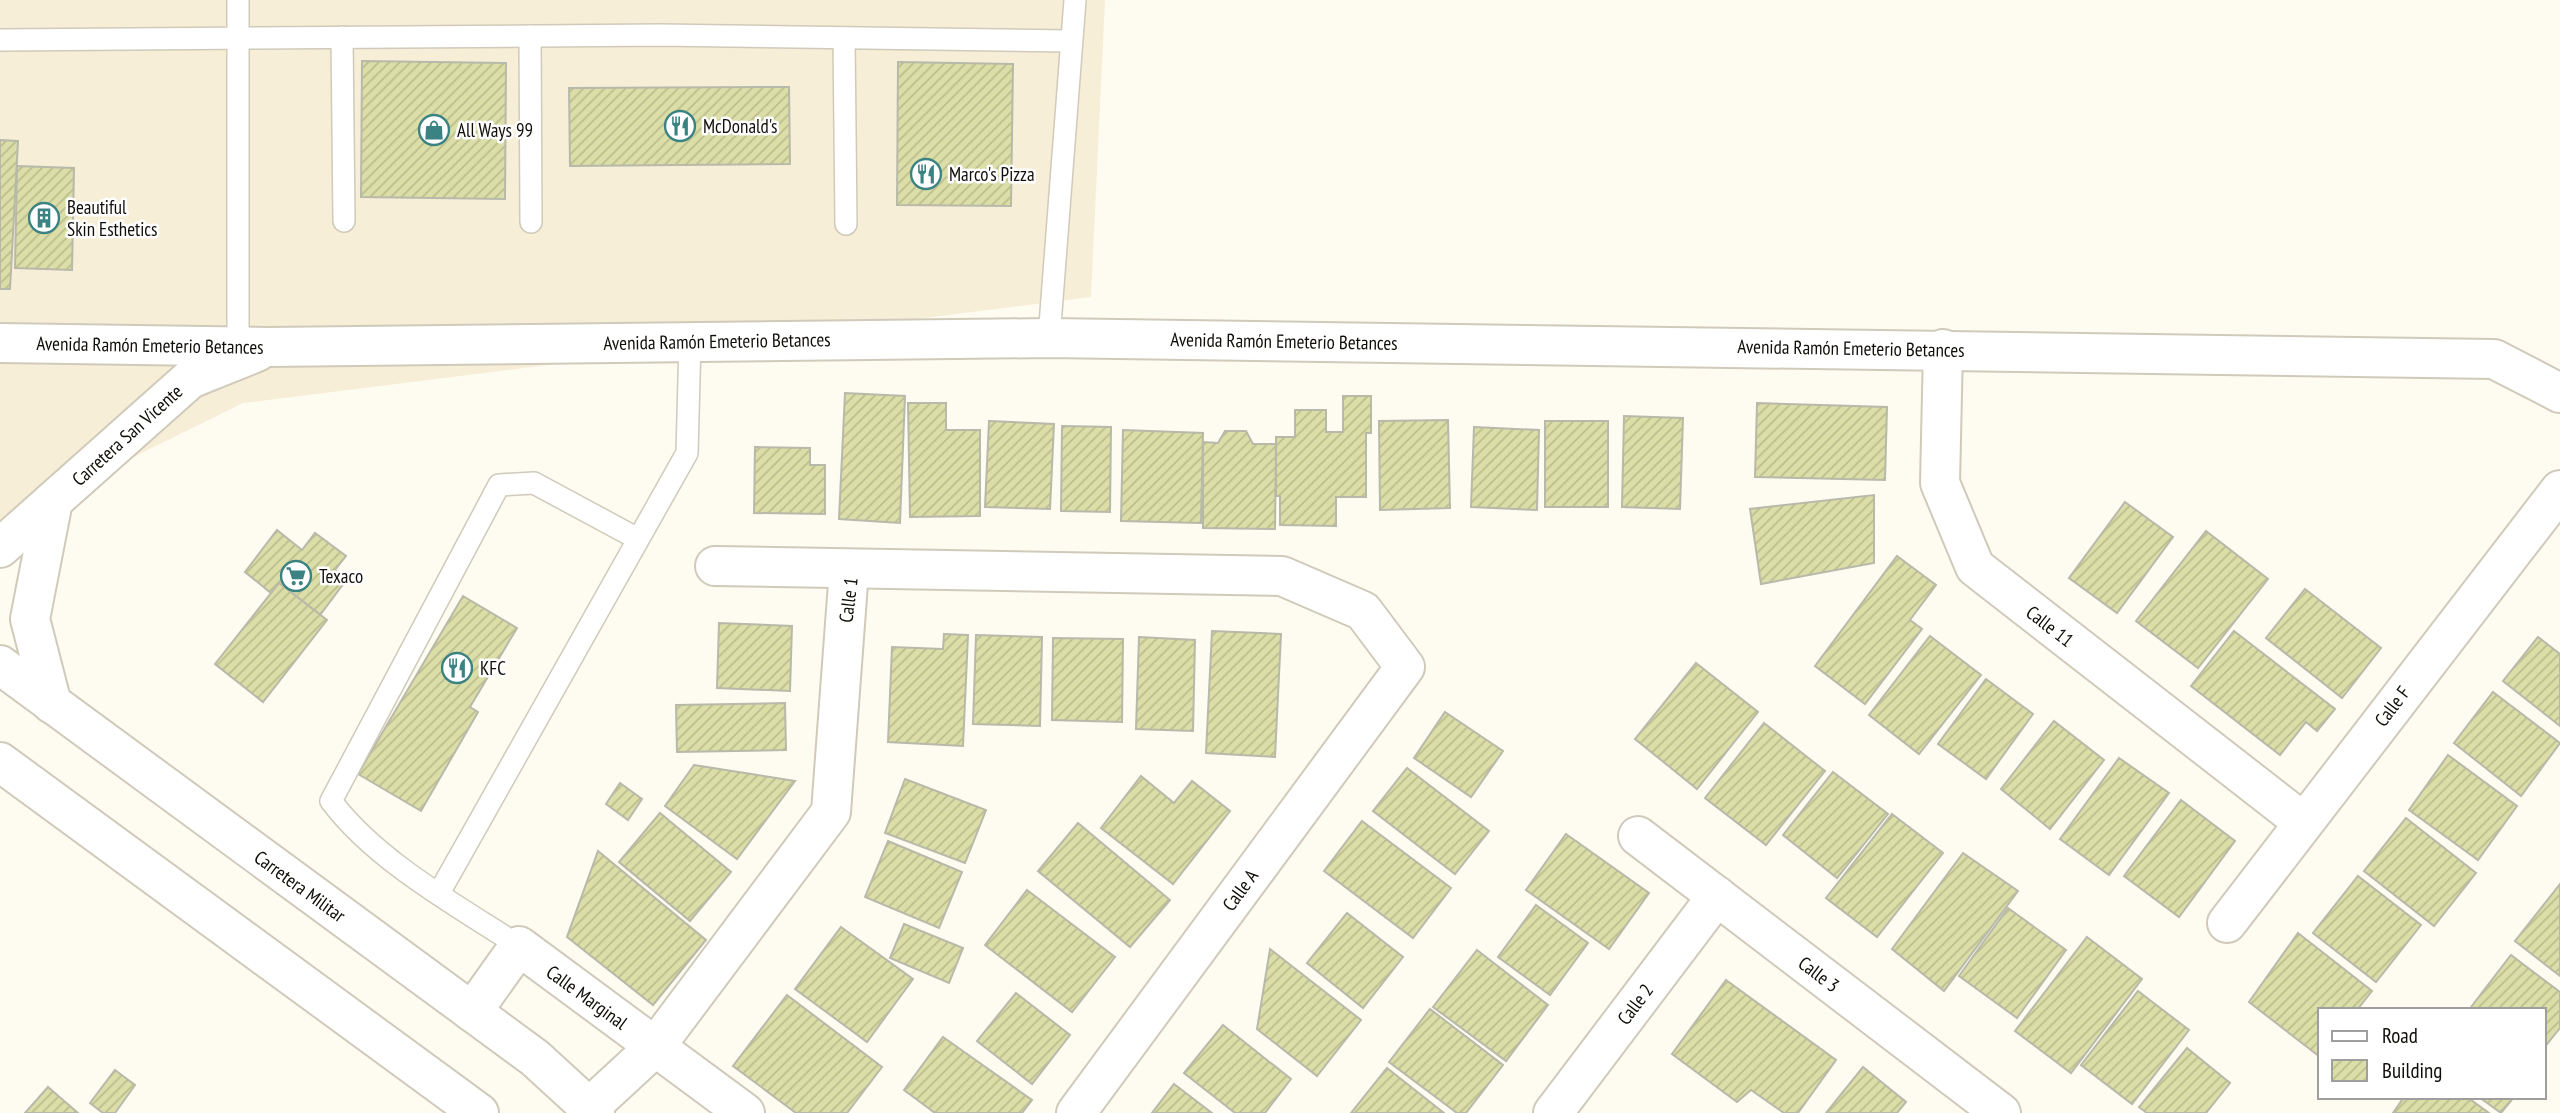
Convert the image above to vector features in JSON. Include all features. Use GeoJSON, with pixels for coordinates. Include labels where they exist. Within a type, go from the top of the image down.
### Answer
{"type":"FeatureCollection","features":[{"type":"Feature","properties":{"kind":"street","name":"Avenida Ramón Emeterio Betances"},"geometry":{"type":"LineString","coordinates":[[0,343],[254,346],[1049,338],[2494,359],[2560,393]]}},
{"type":"Feature","properties":{"kind":"street","name":"Carretera San Vicente"},"geometry":{"type":"LineString","coordinates":[[0,548],[190,379],[254,346]]}},
{"type":"Feature","properties":{"kind":"street","name":"Calle 11"},"geometry":{"type":"LineString","coordinates":[[1943,349],[1940,483],[1975,568],[2303,822]]}},
{"type":"Feature","properties":{"kind":"street","name":"Calle F"},"geometry":{"type":"LineString","coordinates":[[2227,923],[2560,490]]}},
{"type":"Feature","properties":{"kind":"street"},"geometry":{"type":"LineString","coordinates":[[52,704],[30,619],[53,501]]}},
{"type":"Feature","properties":{"kind":"street"},"geometry":{"type":"LineString","coordinates":[[715,566],[849,570]]}},
{"type":"Feature","properties":{"kind":"street","name":"Calle 1"},"geometry":{"type":"LineString","coordinates":[[655,1047],[831,812],[849,570],[1282,576],[1363,611],[1405,667]]}},
{"type":"Feature","properties":{"kind":"street","name":"Carretera Militar"},"geometry":{"type":"LineString","coordinates":[[0,665],[535,1058],[592,1110]]}},
{"type":"Feature","properties":{"kind":"street","name":"Calle A"},"geometry":{"type":"LineString","coordinates":[[1076,1113],[1405,667]]}},
{"type":"Feature","properties":{"kind":"street"},"geometry":{"type":"LineString","coordinates":[[0,762],[479,1113]]}},
{"type":"Feature","properties":{"kind":"street","name":"Calle 3"},"geometry":{"type":"LineString","coordinates":[[1637,836],[2001,1113]]}},
{"type":"Feature","properties":{"kind":"street","name":"Calle 2"},"geometry":{"type":"LineString","coordinates":[[1553,1113],[1717,896]]}},
{"type":"Feature","properties":{"kind":"street"},"geometry":{"type":"LineString","coordinates":[[472,1012],[519,946]]}},
{"type":"Feature","properties":{"kind":"street","name":"Calle Marginal"},"geometry":{"type":"LineString","coordinates":[[519,946],[745,1113]]}},
{"type":"Feature","properties":{"kind":"street"},"geometry":{"type":"LineString","coordinates":[[592,1110],[655,1047]]}},
{"type":"Feature","properties":{"kind":"lane"},"geometry":{"type":"LineString","coordinates":[[238,0],[254,346]]}},
{"type":"Feature","properties":{"kind":"lane"},"geometry":{"type":"LineString","coordinates":[[1049,338],[1075,0]]}},
{"type":"Feature","properties":{"kind":"lane"},"geometry":{"type":"LineString","coordinates":[[0,40],[530,36],[1071,41]]}},
{"type":"Feature","properties":{"kind":"lane"},"geometry":{"type":"LineString","coordinates":[[530,36],[531,222]]}},
{"type":"Feature","properties":{"kind":"lane"},"geometry":{"type":"LineString","coordinates":[[342,37],[344,221]]}},
{"type":"Feature","properties":{"kind":"lane"},"geometry":{"type":"LineString","coordinates":[[844,38],[846,224]]}},
{"type":"Feature","properties":{"kind":"lane"},"geometry":{"type":"LineString","coordinates":[[439,893],[687,453],[690,341]]}},
{"type":"Feature","properties":{"kind":"lane"},"geometry":{"type":"LineString","coordinates":[[519,946],[439,893],[351,827],[331,801],[499,485],[534,483],[638,540]]}},
{"type":"Feature","properties":{"kind":"shaded area"},"geometry":{"type":"Polygon","coordinates":[[[0,0],[1105,0],[1091,297],[243,403],[0,523],[0,0]]]}},
{"type":"Feature","properties":{"kind":"building","name":"All Ways 99"},"geometry":{"type":"Polygon","coordinates":[[[362,61],[506,63],[505,199],[361,197],[362,61]]]}},
{"type":"Feature","properties":{"kind":"building"},"geometry":{"type":"Polygon","coordinates":[[[898,62],[1013,64],[1011,206],[897,205],[898,62]]]}},
{"type":"Feature","properties":{"kind":"building","name":"McDonald's"},"geometry":{"type":"Polygon","coordinates":[[[789,87],[790,164],[570,166],[569,88],[789,87]]]}},
{"type":"Feature","properties":{"kind":"building"},"geometry":{"type":"Polygon","coordinates":[[[0,140],[18,141],[10,289],[0,289],[0,140]]]}},
{"type":"Feature","properties":{"kind":"building","name":"Beautiful Skin Esthetics"},"geometry":{"type":"Polygon","coordinates":[[[17,166],[74,168],[72,270],[15,268],[17,166]]]}},
{"type":"Feature","properties":{"kind":"building"},"geometry":{"type":"Polygon","coordinates":[[[845,393],[905,396],[900,523],[839,519],[845,393]]]}},
{"type":"Feature","properties":{"kind":"building"},"geometry":{"type":"Polygon","coordinates":[[[1343,396],[1371,396],[1371,433],[1366,433],[1366,497],[1336,497],[1336,526],[1280,525],[1280,496],[1276,496],[1276,437],[1295,437],[1295,410],[1326,410],[1326,432],[1343,432],[1343,396]]]}},
{"type":"Feature","properties":{"kind":"building"},"geometry":{"type":"Polygon","coordinates":[[[908,403],[946,403],[946,430],[980,430],[980,516],[910,517],[908,403]]]}},
{"type":"Feature","properties":{"kind":"building"},"geometry":{"type":"Polygon","coordinates":[[[1757,403],[1887,407],[1885,480],[1755,477],[1757,403]]]}},
{"type":"Feature","properties":{"kind":"building"},"geometry":{"type":"Polygon","coordinates":[[[1624,416],[1683,418],[1680,509],[1622,507],[1624,416]]]}},
{"type":"Feature","properties":{"kind":"building"},"geometry":{"type":"Polygon","coordinates":[[[1448,420],[1450,508],[1380,510],[1379,421],[1448,420]]]}},
{"type":"Feature","properties":{"kind":"building"},"geometry":{"type":"Polygon","coordinates":[[[989,421],[1054,424],[1050,509],[985,507],[989,421]]]}},
{"type":"Feature","properties":{"kind":"building"},"geometry":{"type":"Polygon","coordinates":[[[1545,421],[1608,421],[1608,507],[1545,507],[1545,421]]]}},
{"type":"Feature","properties":{"kind":"building"},"geometry":{"type":"Polygon","coordinates":[[[1062,426],[1111,427],[1110,512],[1061,511],[1062,426]]]}},
{"type":"Feature","properties":{"kind":"building"},"geometry":{"type":"Polygon","coordinates":[[[1474,427],[1539,430],[1537,510],[1471,507],[1474,427]]]}},
{"type":"Feature","properties":{"kind":"building"},"geometry":{"type":"Polygon","coordinates":[[[1123,430],[1203,433],[1201,523],[1121,521],[1123,430]]]}},
{"type":"Feature","properties":{"kind":"building"},"geometry":{"type":"Polygon","coordinates":[[[1225,431],[1246,431],[1253,444],[1276,444],[1275,529],[1203,528],[1203,442],[1218,443],[1225,431]]]}},
{"type":"Feature","properties":{"kind":"building"},"geometry":{"type":"Polygon","coordinates":[[[755,447],[810,448],[810,465],[825,465],[825,514],[754,513],[755,447]]]}},
{"type":"Feature","properties":{"kind":"building"},"geometry":{"type":"Polygon","coordinates":[[[1874,495],[1874,563],[1761,584],[1750,509],[1874,495]]]}},
{"type":"Feature","properties":{"kind":"building"},"geometry":{"type":"Polygon","coordinates":[[[2125,502],[2173,537],[2117,613],[2069,578],[2125,502]]]}},
{"type":"Feature","properties":{"kind":"building","name":"Texaco"},"geometry":{"type":"Polygon","coordinates":[[[277,530],[302,550],[315,533],[346,556],[335,570],[347,579],[320,615],[279,583],[271,593],[245,572],[277,530]]]}},
{"type":"Feature","properties":{"kind":"building"},"geometry":{"type":"Polygon","coordinates":[[[2206,531],[2268,579],[2198,668],[2136,621],[2206,531]]]}},
{"type":"Feature","properties":{"kind":"building"},"geometry":{"type":"Polygon","coordinates":[[[1897,556],[1936,585],[1910,620],[1922,629],[1865,704],[1815,666],[1897,556]]]}},
{"type":"Feature","properties":{"kind":"building"},"geometry":{"type":"Polygon","coordinates":[[[279,583],[327,620],[263,702],[215,664],[279,583]]]}},
{"type":"Feature","properties":{"kind":"building"},"geometry":{"type":"Polygon","coordinates":[[[2305,589],[2381,648],[2342,698],[2266,638],[2305,589]]]}},
{"type":"Feature","properties":{"kind":"building","name":"KFC"},"geometry":{"type":"Polygon","coordinates":[[[463,596],[517,628],[470,707],[478,712],[421,811],[358,774],[463,596]]]}},
{"type":"Feature","properties":{"kind":"building"},"geometry":{"type":"Polygon","coordinates":[[[719,623],[792,626],[790,691],[717,688],[719,623]]]}},
{"type":"Feature","properties":{"kind":"building"},"geometry":{"type":"Polygon","coordinates":[[[1212,631],[1281,634],[1275,757],[1206,753],[1212,631]]]}},
{"type":"Feature","properties":{"kind":"building"},"geometry":{"type":"Polygon","coordinates":[[[2234,631],[2335,709],[2317,731],[2306,722],[2280,755],[2191,686],[2234,631]]]}},
{"type":"Feature","properties":{"kind":"building"},"geometry":{"type":"Polygon","coordinates":[[[944,634],[968,635],[963,746],[888,742],[892,647],[943,649],[944,634]]]}},
{"type":"Feature","properties":{"kind":"building"},"geometry":{"type":"Polygon","coordinates":[[[976,635],[1042,637],[1040,726],[973,724],[976,635]]]}},
{"type":"Feature","properties":{"kind":"building"},"geometry":{"type":"Polygon","coordinates":[[[1930,636],[1981,675],[1919,754],[1869,715],[1930,636]]]}},
{"type":"Feature","properties":{"kind":"building"},"geometry":{"type":"Polygon","coordinates":[[[1139,637],[1195,640],[1193,731],[1136,729],[1139,637]]]}},
{"type":"Feature","properties":{"kind":"building"},"geometry":{"type":"Polygon","coordinates":[[[2538,637],[2560,654],[2560,726],[2503,681],[2538,637]]]}},
{"type":"Feature","properties":{"kind":"building"},"geometry":{"type":"Polygon","coordinates":[[[1053,638],[1123,639],[1122,722],[1052,720],[1053,638]]]}},
{"type":"Feature","properties":{"kind":"building"},"geometry":{"type":"Polygon","coordinates":[[[1696,663],[1758,712],[1697,789],[1635,739],[1696,663]]]}},
{"type":"Feature","properties":{"kind":"building"},"geometry":{"type":"Polygon","coordinates":[[[1986,679],[2033,714],[1986,779],[1938,744],[1986,679]]]}},
{"type":"Feature","properties":{"kind":"building"},"geometry":{"type":"Polygon","coordinates":[[[2493,692],[2560,743],[2521,796],[2454,743],[2493,692]]]}},
{"type":"Feature","properties":{"kind":"building"},"geometry":{"type":"Polygon","coordinates":[[[785,703],[786,750],[677,752],[676,705],[785,703]]]}},
{"type":"Feature","properties":{"kind":"building"},"geometry":{"type":"Polygon","coordinates":[[[1445,712],[1503,751],[1471,797],[1414,758],[1445,712]]]}},
{"type":"Feature","properties":{"kind":"building"},"geometry":{"type":"Polygon","coordinates":[[[2054,721],[2104,760],[2050,829],[2001,789],[2054,721]]]}},
{"type":"Feature","properties":{"kind":"building"},"geometry":{"type":"Polygon","coordinates":[[[1764,723],[1825,771],[1766,845],[1705,798],[1764,723]]]}},
{"type":"Feature","properties":{"kind":"building"},"geometry":{"type":"Polygon","coordinates":[[[2448,755],[2517,806],[2478,860],[2409,810],[2448,755]]]}},
{"type":"Feature","properties":{"kind":"building"},"geometry":{"type":"Polygon","coordinates":[[[2119,758],[2169,793],[2109,875],[2060,839],[2119,758]]]}},
{"type":"Feature","properties":{"kind":"building"},"geometry":{"type":"Polygon","coordinates":[[[694,765],[795,781],[737,859],[665,806],[694,765]]]}},
{"type":"Feature","properties":{"kind":"building"},"geometry":{"type":"Polygon","coordinates":[[[1407,768],[1489,831],[1455,874],[1373,811],[1407,768]]]}},
{"type":"Feature","properties":{"kind":"building"},"geometry":{"type":"Polygon","coordinates":[[[1833,772],[1888,814],[1837,878],[1783,835],[1833,772]]]}},
{"type":"Feature","properties":{"kind":"building"},"geometry":{"type":"Polygon","coordinates":[[[1141,776],[1174,803],[1192,781],[1230,811],[1173,884],[1101,828],[1141,776]]]}},
{"type":"Feature","properties":{"kind":"building"},"geometry":{"type":"Polygon","coordinates":[[[905,779],[986,810],[965,863],[885,833],[905,779]]]}},
{"type":"Feature","properties":{"kind":"building"},"geometry":{"type":"Polygon","coordinates":[[[620,783],[642,799],[628,820],[606,804],[620,783]]]}},
{"type":"Feature","properties":{"kind":"building"},"geometry":{"type":"Polygon","coordinates":[[[2181,800],[2235,841],[2179,917],[2124,876],[2181,800]]]}},
{"type":"Feature","properties":{"kind":"building"},"geometry":{"type":"Polygon","coordinates":[[[660,813],[731,872],[690,921],[619,862],[660,813]]]}},
{"type":"Feature","properties":{"kind":"building"},"geometry":{"type":"Polygon","coordinates":[[[1892,814],[1943,853],[1877,937],[1826,898],[1892,814]]]}},
{"type":"Feature","properties":{"kind":"building"},"geometry":{"type":"Polygon","coordinates":[[[2406,818],[2476,873],[2434,926],[2364,871],[2406,818]]]}},
{"type":"Feature","properties":{"kind":"building"},"geometry":{"type":"Polygon","coordinates":[[[1362,821],[1451,888],[1413,938],[1324,871],[1362,821]]]}},
{"type":"Feature","properties":{"kind":"building"},"geometry":{"type":"Polygon","coordinates":[[[1078,823],[1170,900],[1130,947],[1038,871],[1078,823]]]}},
{"type":"Feature","properties":{"kind":"building"},"geometry":{"type":"Polygon","coordinates":[[[1566,834],[1649,893],[1609,949],[1526,890],[1566,834]]]}},
{"type":"Feature","properties":{"kind":"building"},"geometry":{"type":"Polygon","coordinates":[[[888,841],[962,872],[939,928],[865,897],[888,841]]]}},
{"type":"Feature","properties":{"kind":"building"},"geometry":{"type":"Polygon","coordinates":[[[598,851],[706,940],[653,1005],[567,937],[598,851]]]}},
{"type":"Feature","properties":{"kind":"building"},"geometry":{"type":"Polygon","coordinates":[[[1963,853],[2018,891],[1944,991],[1892,949],[1963,853]]]}},
{"type":"Feature","properties":{"kind":"building"},"geometry":{"type":"Polygon","coordinates":[[[2358,876],[2421,925],[2376,982],[2313,933],[2358,876]]]}},
{"type":"Feature","properties":{"kind":"building"},"geometry":{"type":"Polygon","coordinates":[[[2560,884],[2560,976],[2515,941],[2560,884]]]}},
{"type":"Feature","properties":{"kind":"building"},"geometry":{"type":"Polygon","coordinates":[[[1027,890],[1115,957],[1072,1012],[985,945],[1027,890]]]}},
{"type":"Feature","properties":{"kind":"building"},"geometry":{"type":"Polygon","coordinates":[[[1536,905],[1588,943],[1550,995],[1498,957],[1536,905]]]}},
{"type":"Feature","properties":{"kind":"building"},"geometry":{"type":"Polygon","coordinates":[[[2008,908],[2066,950],[2017,1018],[1959,976],[2008,908]]]}},
{"type":"Feature","properties":{"kind":"building"},"geometry":{"type":"Polygon","coordinates":[[[1347,913],[1403,957],[1363,1008],[1307,963],[1347,913]]]}},
{"type":"Feature","properties":{"kind":"building"},"geometry":{"type":"Polygon","coordinates":[[[904,924],[963,948],[949,983],[890,958],[904,924]]]}},
{"type":"Feature","properties":{"kind":"building"},"geometry":{"type":"Polygon","coordinates":[[[841,927],[913,979],[867,1042],[795,989],[841,927]]]}},
{"type":"Feature","properties":{"kind":"building"},"geometry":{"type":"Polygon","coordinates":[[[2298,933],[2372,991],[2359,1008],[2318,1008],[2318,1055],[2249,1002],[2298,933]]]}},
{"type":"Feature","properties":{"kind":"building"},"geometry":{"type":"Polygon","coordinates":[[[2087,937],[2142,979],[2071,1073],[2015,1031],[2087,937]]]}},
{"type":"Feature","properties":{"kind":"building"},"geometry":{"type":"Polygon","coordinates":[[[1270,949],[1361,1020],[1317,1076],[1257,1029],[1270,949]]]}},
{"type":"Feature","properties":{"kind":"building"},"geometry":{"type":"Polygon","coordinates":[[[1477,950],[1548,1005],[1506,1061],[1433,1007],[1477,950]]]}},
{"type":"Feature","properties":{"kind":"building"},"geometry":{"type":"Polygon","coordinates":[[[2511,955],[2560,992],[2560,1028],[2546,1046],[2546,1008],[2471,1007],[2511,955]]]}},
{"type":"Feature","properties":{"kind":"building"},"geometry":{"type":"Polygon","coordinates":[[[1726,980],[1836,1060],[1798,1113],[1784,1113],[1751,1090],[1737,1102],[1672,1054],[1726,980]]]}},
{"type":"Feature","properties":{"kind":"building"},"geometry":{"type":"Polygon","coordinates":[[[2138,991],[2189,1030],[2132,1104],[2081,1065],[2138,991]]]}},
{"type":"Feature","properties":{"kind":"building"},"geometry":{"type":"Polygon","coordinates":[[[1016,993],[1070,1035],[1032,1084],[977,1041],[1016,993]]]}},
{"type":"Feature","properties":{"kind":"building"},"geometry":{"type":"Polygon","coordinates":[[[787,995],[882,1067],[847,1113],[796,1113],[733,1066],[787,995]]]}},
{"type":"Feature","properties":{"kind":"building"},"geometry":{"type":"Polygon","coordinates":[[[1430,1009],[1503,1065],[1466,1113],[1457,1113],[1389,1062],[1430,1009]]]}},
{"type":"Feature","properties":{"kind":"building"},"geometry":{"type":"Polygon","coordinates":[[[1223,1025],[1291,1079],[1265,1113],[1235,1113],[1184,1073],[1223,1025]]]}},
{"type":"Feature","properties":{"kind":"building"},"geometry":{"type":"Polygon","coordinates":[[[943,1037],[1032,1100],[1022,1113],[935,1113],[904,1090],[943,1037]]]}},
{"type":"Feature","properties":{"kind":"building"},"geometry":{"type":"Polygon","coordinates":[[[2187,1048],[2230,1083],[2206,1113],[2147,1113],[2139,1107],[2187,1048]]]}},
{"type":"Feature","properties":{"kind":"building"},"geometry":{"type":"Polygon","coordinates":[[[1863,1067],[1906,1102],[1897,1113],[1826,1113],[1863,1067]]]}},
{"type":"Feature","properties":{"kind":"building"},"geometry":{"type":"Polygon","coordinates":[[[1387,1068],[1444,1113],[1351,1113],[1387,1068]]]}},
{"type":"Feature","properties":{"kind":"building"},"geometry":{"type":"Polygon","coordinates":[[[115,1070],[135,1085],[115,1113],[103,1113],[90,1103],[115,1070]]]}},
{"type":"Feature","properties":{"kind":"building"},"geometry":{"type":"Polygon","coordinates":[[[1174,1084],[1212,1113],[1152,1113],[1174,1084]]]}},
{"type":"Feature","properties":{"kind":"building"},"geometry":{"type":"Polygon","coordinates":[[[48,1087],[78,1113],[25,1113],[48,1087]]]}},
{"type":"Feature","properties":{"kind":"building"},"geometry":{"type":"Polygon","coordinates":[[[2403,1099],[2470,1099],[2489,1113],[2393,1113],[2403,1099]]]}},
{"type":"Feature","properties":{"kind":"building"},"geometry":{"type":"Polygon","coordinates":[[[2482,1099],[2512,1099],[2501,1113],[2482,1099]]]}},
{"type":"Feature","properties":{"kind":"place","name":"McDonald's"},"geometry":{"type":"Point","coordinates":[680,126]}},
{"type":"Feature","properties":{"kind":"place","name":"All Ways 99"},"geometry":{"type":"Point","coordinates":[434,130]}},
{"type":"Feature","properties":{"kind":"place","name":"Marco's Pizza"},"geometry":{"type":"Point","coordinates":[926,174]}},
{"type":"Feature","properties":{"kind":"place","name":"Beautiful Skin Esthetics"},"geometry":{"type":"Point","coordinates":[44,218]}},
{"type":"Feature","properties":{"kind":"place","name":"Texaco"},"geometry":{"type":"Point","coordinates":[296,576]}},
{"type":"Feature","properties":{"kind":"place","name":"KFC"},"geometry":{"type":"Point","coordinates":[457,668]}}]}
